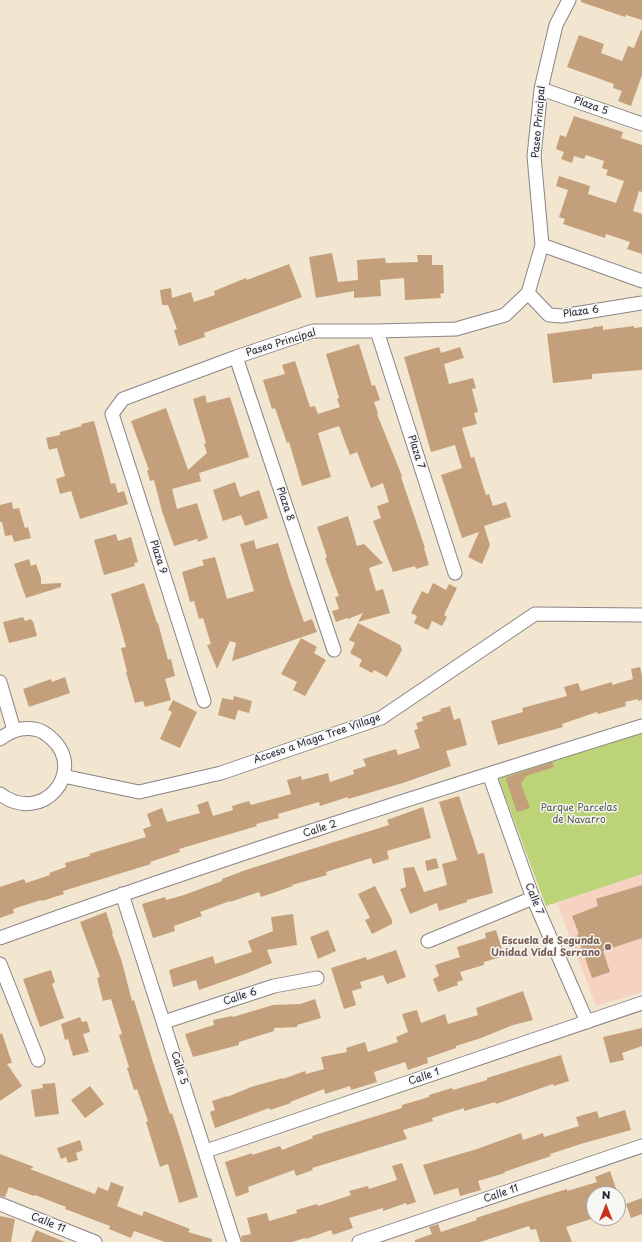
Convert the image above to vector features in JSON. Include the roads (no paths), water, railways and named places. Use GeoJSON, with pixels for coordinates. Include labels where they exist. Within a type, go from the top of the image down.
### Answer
{"type":"FeatureCollection","features":[{"type":"Feature","properties":{"kind":"street","name":"Paseo Principal"},"geometry":{"type":"LineString","coordinates":[[112,414],[123,399],[236,357],[313,331],[377,332],[456,329],[505,315],[528,294],[542,245],[534,156],[541,89],[556,25],[569,0]]}},
{"type":"Feature","properties":{"kind":"street","name":"Plaza 5"},"geometry":{"type":"LineString","coordinates":[[541,89],[642,124]]}},
{"type":"Feature","properties":{"kind":"street"},"geometry":{"type":"LineString","coordinates":[[542,245],[642,281]]}},
{"type":"Feature","properties":{"kind":"street","name":"Plaza 6"},"geometry":{"type":"LineString","coordinates":[[528,294],[550,315],[562,316],[642,303]]}},
{"type":"Feature","properties":{"kind":"street","name":"Plaza 7"},"geometry":{"type":"LineString","coordinates":[[377,332],[455,573]]}},
{"type":"Feature","properties":{"kind":"street","name":"Plaza 8"},"geometry":{"type":"LineString","coordinates":[[236,357],[334,650]]}},
{"type":"Feature","properties":{"kind":"street","name":"Plaza 9"},"geometry":{"type":"LineString","coordinates":[[112,414],[204,701]]}},
{"type":"Feature","properties":{"kind":"street","name":"Acceso a Maga Tree Village"},"geometry":{"type":"LineString","coordinates":[[63,776],[139,792],[221,773],[381,718],[535,614],[642,614]]}},
{"type":"Feature","properties":{"kind":"street"},"geometry":{"type":"LineString","coordinates":[[0,682],[14,730]]}},
{"type":"Feature","properties":{"kind":"street","name":"Calle 2"},"geometry":{"type":"LineString","coordinates":[[0,938],[122,894],[489,774],[642,726]]}},
{"type":"Feature","properties":{"kind":"street"},"geometry":{"type":"LineString","coordinates":[[0,739],[14,730],[26,728],[37,730],[48,735],[56,743],[62,753],[64,764],[63,776],[58,788],[49,797],[37,803],[24,804],[12,801],[0,794]]}},
{"type":"Feature","properties":{"kind":"street","name":"Calle 7"},"geometry":{"type":"LineString","coordinates":[[489,774],[533,898],[587,1022]]}},
{"type":"Feature","properties":{"kind":"street","name":"Calle 5"},"geometry":{"type":"LineString","coordinates":[[122,894],[206,1151],[234,1242]]}},
{"type":"Feature","properties":{"kind":"street"},"geometry":{"type":"LineString","coordinates":[[428,941],[533,898]]}},
{"type":"Feature","properties":{"kind":"street"},"geometry":{"type":"LineString","coordinates":[[0,964],[38,1060]]}},
{"type":"Feature","properties":{"kind":"street","name":"Calle 6"},"geometry":{"type":"LineString","coordinates":[[164,1022],[274,986],[317,978]]}},
{"type":"Feature","properties":{"kind":"street","name":"Calle 1"},"geometry":{"type":"LineString","coordinates":[[206,1151],[642,1003]]}},
{"type":"Feature","properties":{"kind":"street","name":"Calle 11"},"geometry":{"type":"LineString","coordinates":[[359,1242],[642,1146]]}},
{"type":"Feature","properties":{"kind":"street","name":"Calle 11"},"geometry":{"type":"LineString","coordinates":[[0,1204],[96,1242]]}},
{"type":"Feature","properties":{"kind":"place","name":"Escuela de Segunda Unidad Vidal Serrano"},"geometry":{"type":"Point","coordinates":[608,947]}},
{"type":"Feature","properties":{"kind":"park label","name":"Parque Parcelas de Navarro"},"geometry":{"type":"Point","coordinates":[579,814]}}]}
